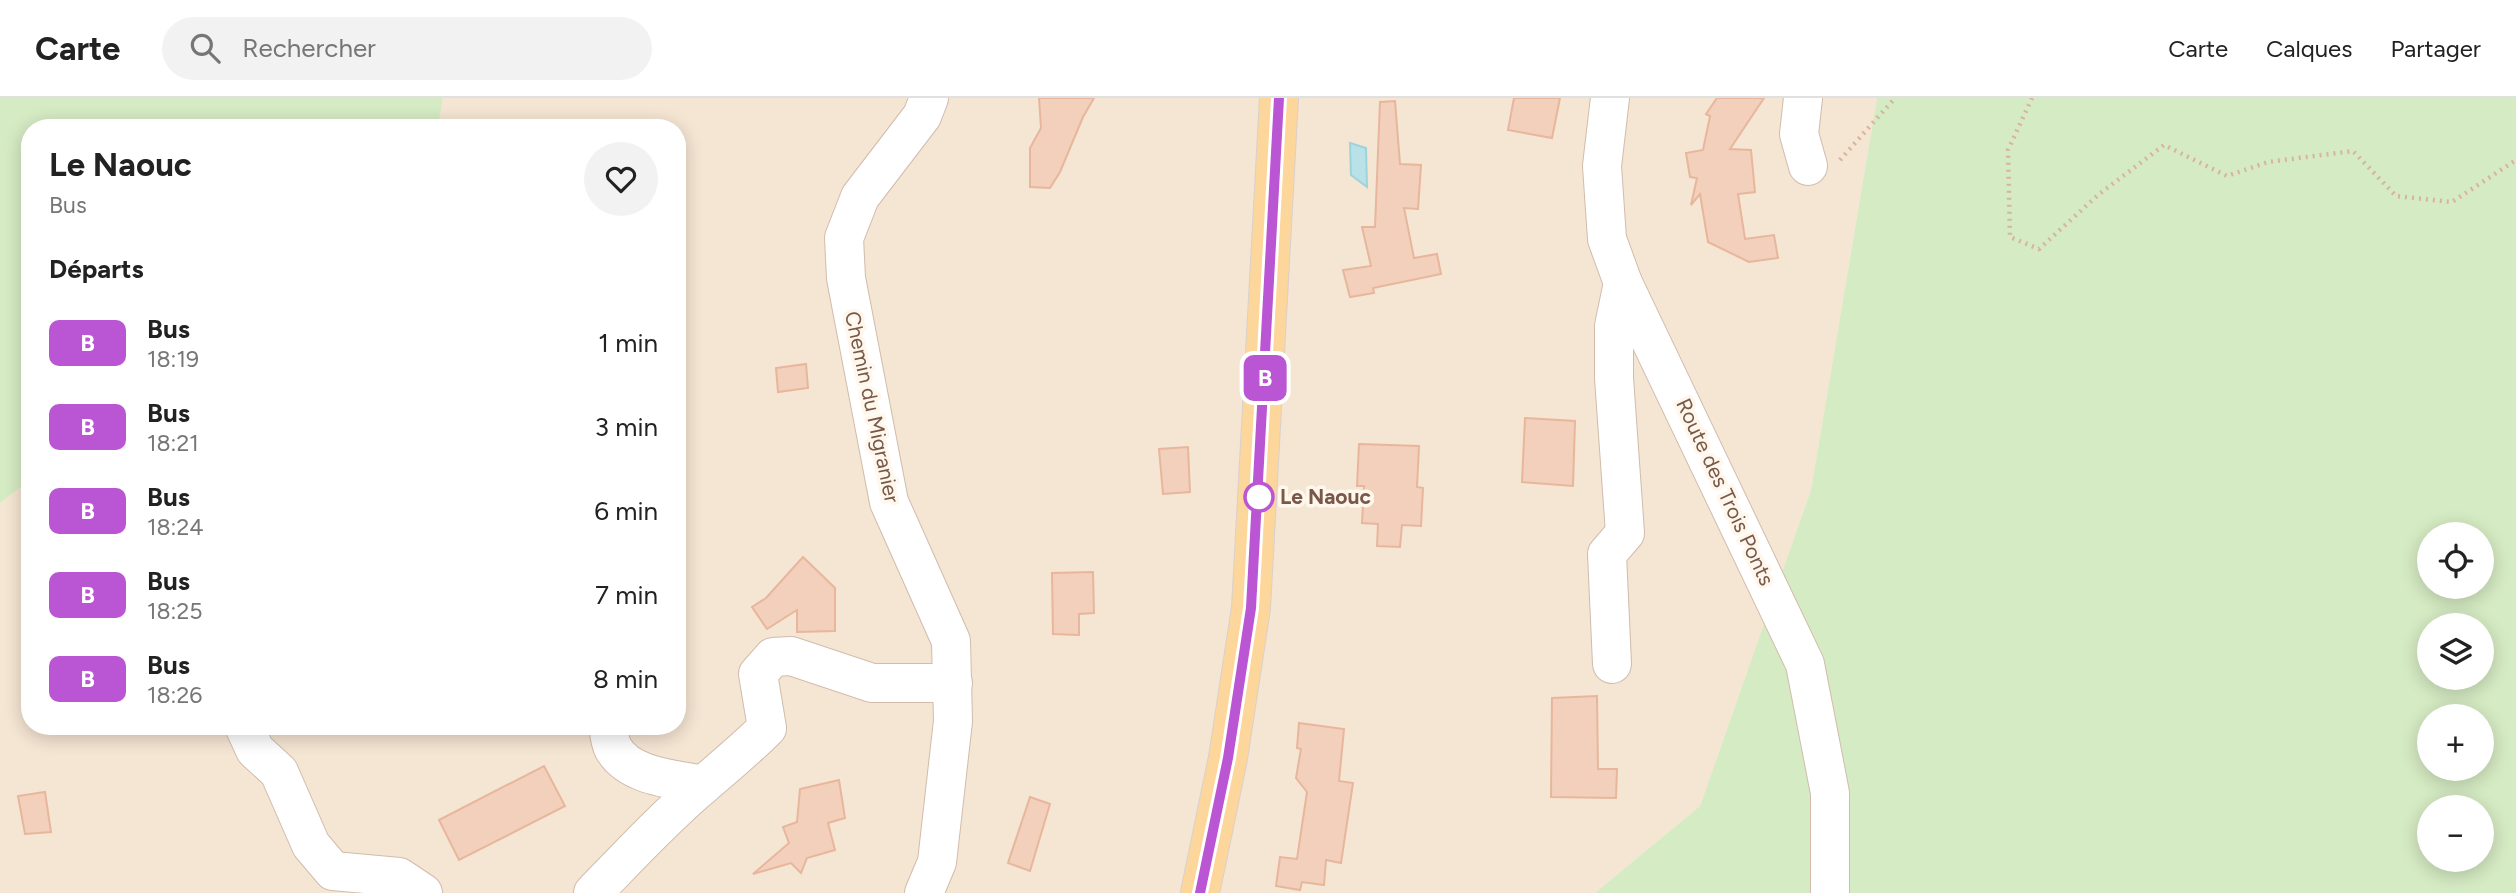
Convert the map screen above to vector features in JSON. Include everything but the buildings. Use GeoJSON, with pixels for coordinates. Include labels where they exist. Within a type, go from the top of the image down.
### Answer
{"type":"FeatureCollection","features":[{"type":"Feature","properties":{"kind":"main road"},"geometry":{"type":"LineString","coordinates":[[1200,893],[1228,758],[1251,608],[1279,98]]}},
{"type":"Feature","properties":{"kind":"street","name":"Chemin du Migranier"},"geometry":{"type":"LineString","coordinates":[[924,893],[937,862],[953,721],[951,641],[889,502],[848,290],[844,238],[860,197],[922,116],[929,98]]}},
{"type":"Feature","properties":{"kind":"street","name":"Route des Trois Ponts"},"geometry":{"type":"LineString","coordinates":[[1610,98],[1602,166],[1607,239],[1623,283],[1805,664],[1830,793],[1830,893]]}},
{"type":"Feature","properties":{"kind":"street"},"geometry":{"type":"LineString","coordinates":[[1803,98],[1799,134],[1808,166]]}},
{"type":"Feature","properties":{"kind":"street"},"geometry":{"type":"LineString","coordinates":[[1612,664],[1607,554],[1625,533],[1614,378],[1614,326],[1623,283]]}},
{"type":"Feature","properties":{"kind":"street"},"geometry":{"type":"LineString","coordinates":[[593,893],[703,785],[733,762],[767,728],[758,674],[773,657],[792,656],[872,683],[953,683]]}},
{"type":"Feature","properties":{"kind":"street"},"geometry":{"type":"LineString","coordinates":[[248,735],[255,750],[279,772],[311,845],[333,871],[399,877],[424,893]]}},
{"type":"Feature","properties":{"kind":"street"},"geometry":{"type":"LineString","coordinates":[[610,735],[613,748],[630,766],[657,776],[703,785]]}},
{"type":"Feature","properties":{"kind":"path"},"geometry":{"type":"LineString","coordinates":[[1808,166],[1841,160],[1895,98]]}},
{"type":"Feature","properties":{"kind":"path"},"geometry":{"type":"LineString","coordinates":[[2032,98],[2008,150],[2010,237],[2039,250],[2098,195],[2164,145],[2227,176],[2268,162],[2353,151],[2396,196],[2452,202],[2516,160]]}},
{"type":"Feature","properties":{"kind":"shaded area"},"geometry":{"type":"Polygon","coordinates":[[[443,98],[1877,98],[1811,490],[1700,806],[1595,893],[0,893],[0,503],[21,487],[21,735],[686,735],[686,119],[440,119],[443,98]]]}},
{"type":"Feature","properties":{"kind":"green space"},"geometry":{"type":"Polygon","coordinates":[[[0,98],[443,98],[440,119],[21,119],[21,487],[0,503],[0,98]]]}},
{"type":"Feature","properties":{"kind":"green space"},"geometry":{"type":"Polygon","coordinates":[[[1877,98],[2516,98],[2516,893],[1595,893],[1700,806],[1811,490],[1877,98]]]}},
{"type":"Feature","properties":{"kind":"water"},"geometry":{"type":"Polygon","coordinates":[[[1350,143],[1366,148],[1367,187],[1351,175],[1350,143]]]}},
{"type":"Feature","properties":{"kind":"bus line","name":"B"},"geometry":{"type":"LineString","coordinates":[[1200,893],[1228,758],[1251,608],[1279,98]]}},
{"type":"Feature","properties":{"kind":"place","name":"Le Naouc"},"geometry":{"type":"Point","coordinates":[1259,497]}}]}
